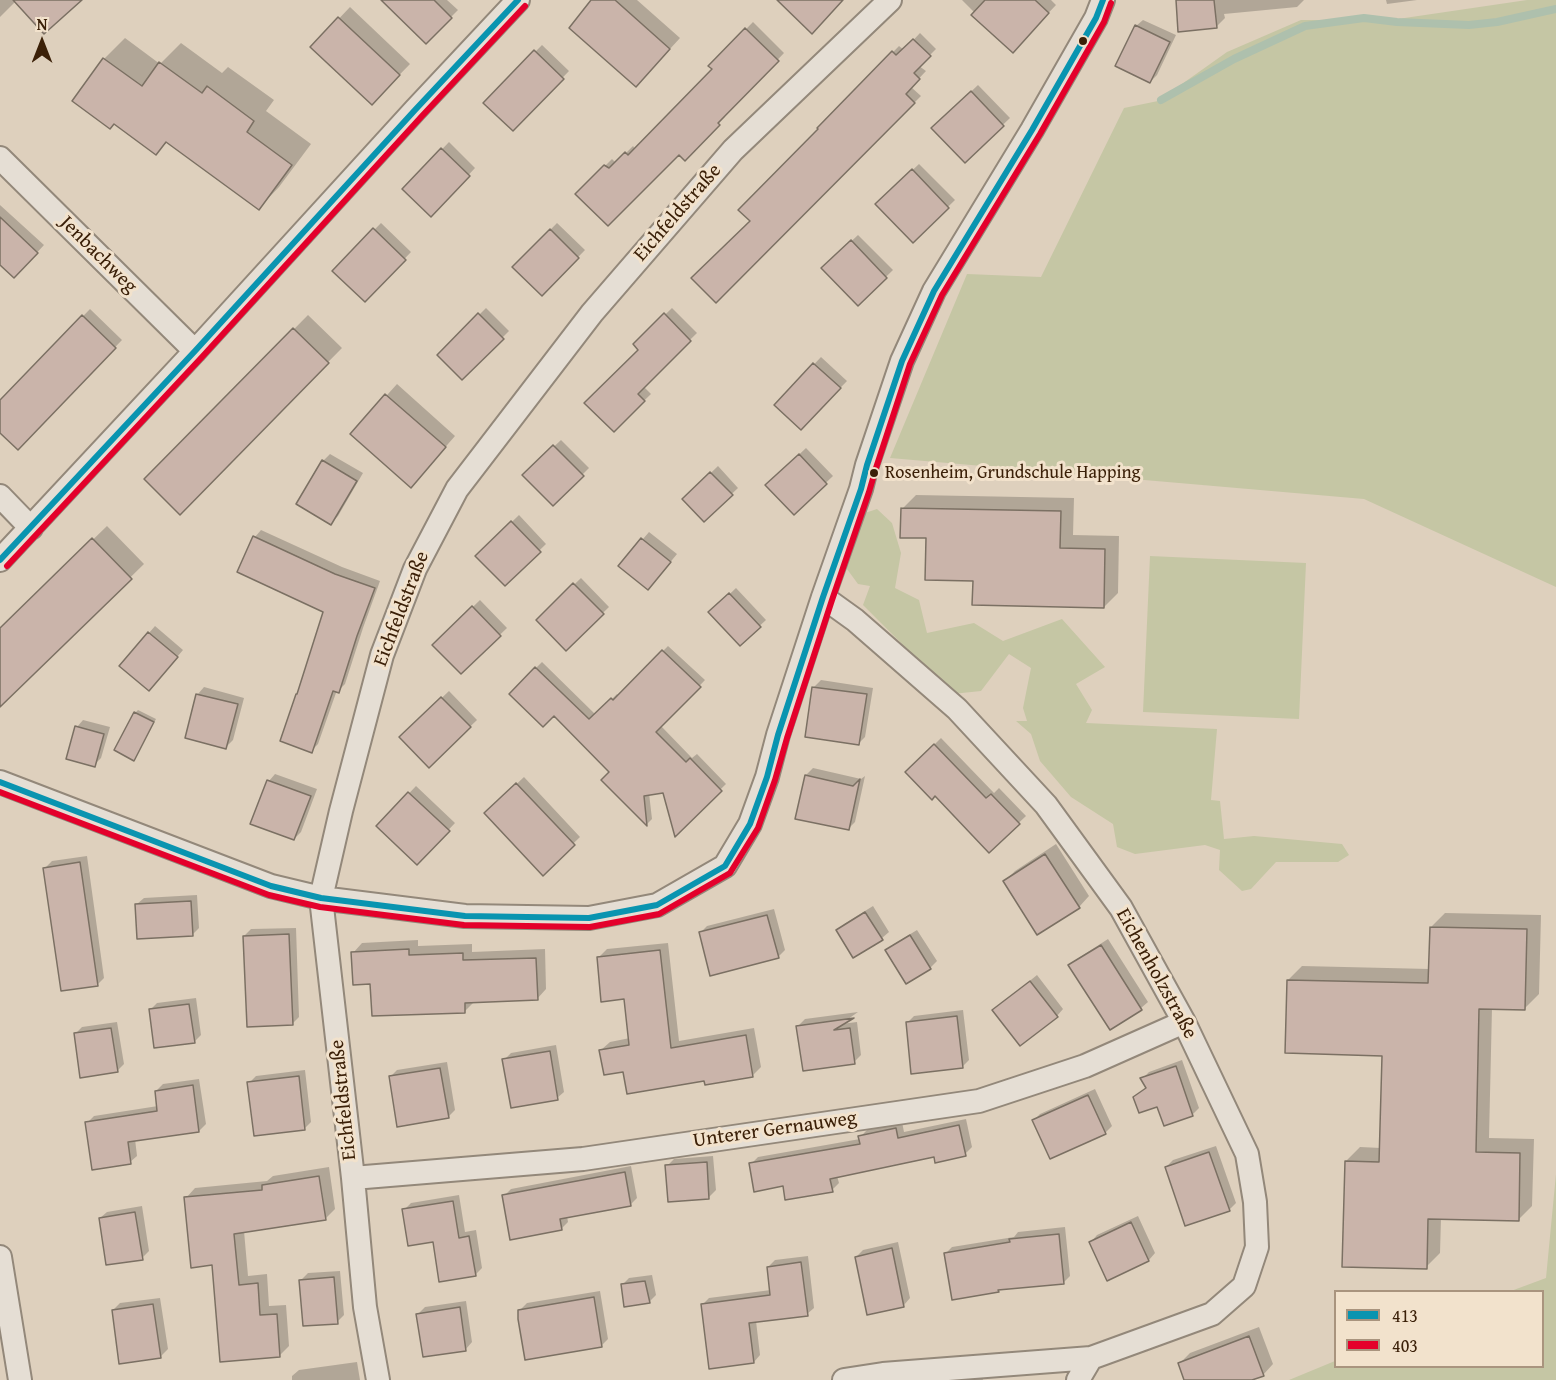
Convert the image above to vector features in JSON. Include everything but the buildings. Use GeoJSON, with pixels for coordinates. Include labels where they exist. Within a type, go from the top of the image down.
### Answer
{"type":"FeatureCollection","features":[{"type":"Feature","properties":{"kind":"street"},"geometry":{"type":"LineString","coordinates":[[0,560],[518,0]]}},
{"type":"Feature","properties":{"kind":"street","name":"Eichfeldstraße"},"geometry":{"type":"LineString","coordinates":[[378,1380],[364,1307],[321,898],[382,655],[415,568],[457,489],[592,313],[733,150],[890,0]]}},
{"type":"Feature","properties":{"kind":"street"},"geometry":{"type":"LineString","coordinates":[[0,782],[271,886],[321,898],[465,916],[590,918],[657,905],[725,866],[750,824],[902,361],[934,291],[1038,120],[1096,18],[1103,0]]}},
{"type":"Feature","properties":{"kind":"street","name":"Jenbachweg"},"geometry":{"type":"LineString","coordinates":[[0,158],[195,351]]}},
{"type":"Feature","properties":{"kind":"street"},"geometry":{"type":"LineString","coordinates":[[0,496],[31,528]]}},
{"type":"Feature","properties":{"kind":"street","name":"Eichenholzstraße"},"geometry":{"type":"LineString","coordinates":[[823,597],[855,620],[957,709],[1046,806],[1121,908],[1184,1022],[1246,1154],[1255,1202],[1257,1247],[1244,1286],[1212,1314],[1091,1358],[883,1374],[844,1380]]}},
{"type":"Feature","properties":{"kind":"street","name":"Unterer Gernauweg"},"geometry":{"type":"LineString","coordinates":[[352,1178],[583,1159],[979,1101],[1085,1066],[1184,1022]]}},
{"type":"Feature","properties":{"kind":"street"},"geometry":{"type":"LineString","coordinates":[[0,1257],[20,1380]]}},
{"type":"Feature","properties":{"kind":"street"},"geometry":{"type":"LineString","coordinates":[[1078,1380],[1091,1358]]}},
{"type":"Feature","properties":{"kind":"green space"},"geometry":{"type":"Polygon","coordinates":[[[1527,0],[1556,0],[1556,587],[1364,499],[890,458],[967,274],[1041,277],[1124,108],[1158,101],[1227,52],[1301,20],[1391,20],[1527,0]]]}},
{"type":"Feature","properties":{"kind":"green space"},"geometry":{"type":"Polygon","coordinates":[[[877,509],[892,523],[901,553],[895,588],[919,600],[927,633],[974,623],[1003,641],[1062,619],[1105,667],[1076,684],[1092,710],[1086,723],[1217,729],[1211,800],[1220,801],[1224,839],[1254,836],[1342,844],[1349,855],[1338,862],[1276,862],[1251,889],[1242,891],[1219,870],[1220,850],[1205,845],[1135,854],[1117,847],[1113,824],[1071,797],[1040,761],[1031,734],[1016,721],[1027,721],[1023,708],[1031,668],[1009,654],[981,691],[952,694],[863,605],[870,586],[858,584],[844,565],[862,514],[877,509]]]}},
{"type":"Feature","properties":{"kind":"green space"},"geometry":{"type":"Polygon","coordinates":[[[1150,556],[1306,563],[1299,719],[1143,712],[1150,556]]]}},
{"type":"Feature","properties":{"kind":"green space"},"geometry":{"type":"Polygon","coordinates":[[[1556,1174],[1556,1380],[1289,1380],[1334,1361],[1334,1368],[1544,1368],[1544,1290],[1514,1290],[1546,1278],[1556,1174]]]}},
{"type":"Feature","properties":{"kind":"waterway"},"geometry":{"type":"LineString","coordinates":[[1161,100],[1234,59],[1305,26],[1364,18],[1469,25],[1497,22],[1556,9]]}},
{"type":"Feature","properties":{"kind":"transit line","name":"413"},"geometry":{"type":"LineString","coordinates":[[0,560],[518,0]]}},
{"type":"Feature","properties":{"kind":"transit line","name":"413"},"geometry":{"type":"LineString","coordinates":[[0,782],[271,886],[321,898],[465,916],[589,918],[657,905],[725,866],[750,824],[767,777],[778,735],[902,361],[934,291],[1032,130],[1096,18],[1103,0]]}},
{"type":"Feature","properties":{"kind":"transit line","name":"403"},"geometry":{"type":"LineString","coordinates":[[0,792],[269,895],[320,907],[464,925],[590,927],[659,914],[730,873],[758,828],[775,780],[910,364],[942,295],[1040,134],[1104,22],[1111,3]]}},
{"type":"Feature","properties":{"kind":"transit line","name":"403"},"geometry":{"type":"LineString","coordinates":[[7,566],[525,6]]}},
{"type":"Feature","properties":{"kind":"place","name":"Rosenheim, Grundschule Happing"},"geometry":{"type":"Point","coordinates":[874,473]}}]}
